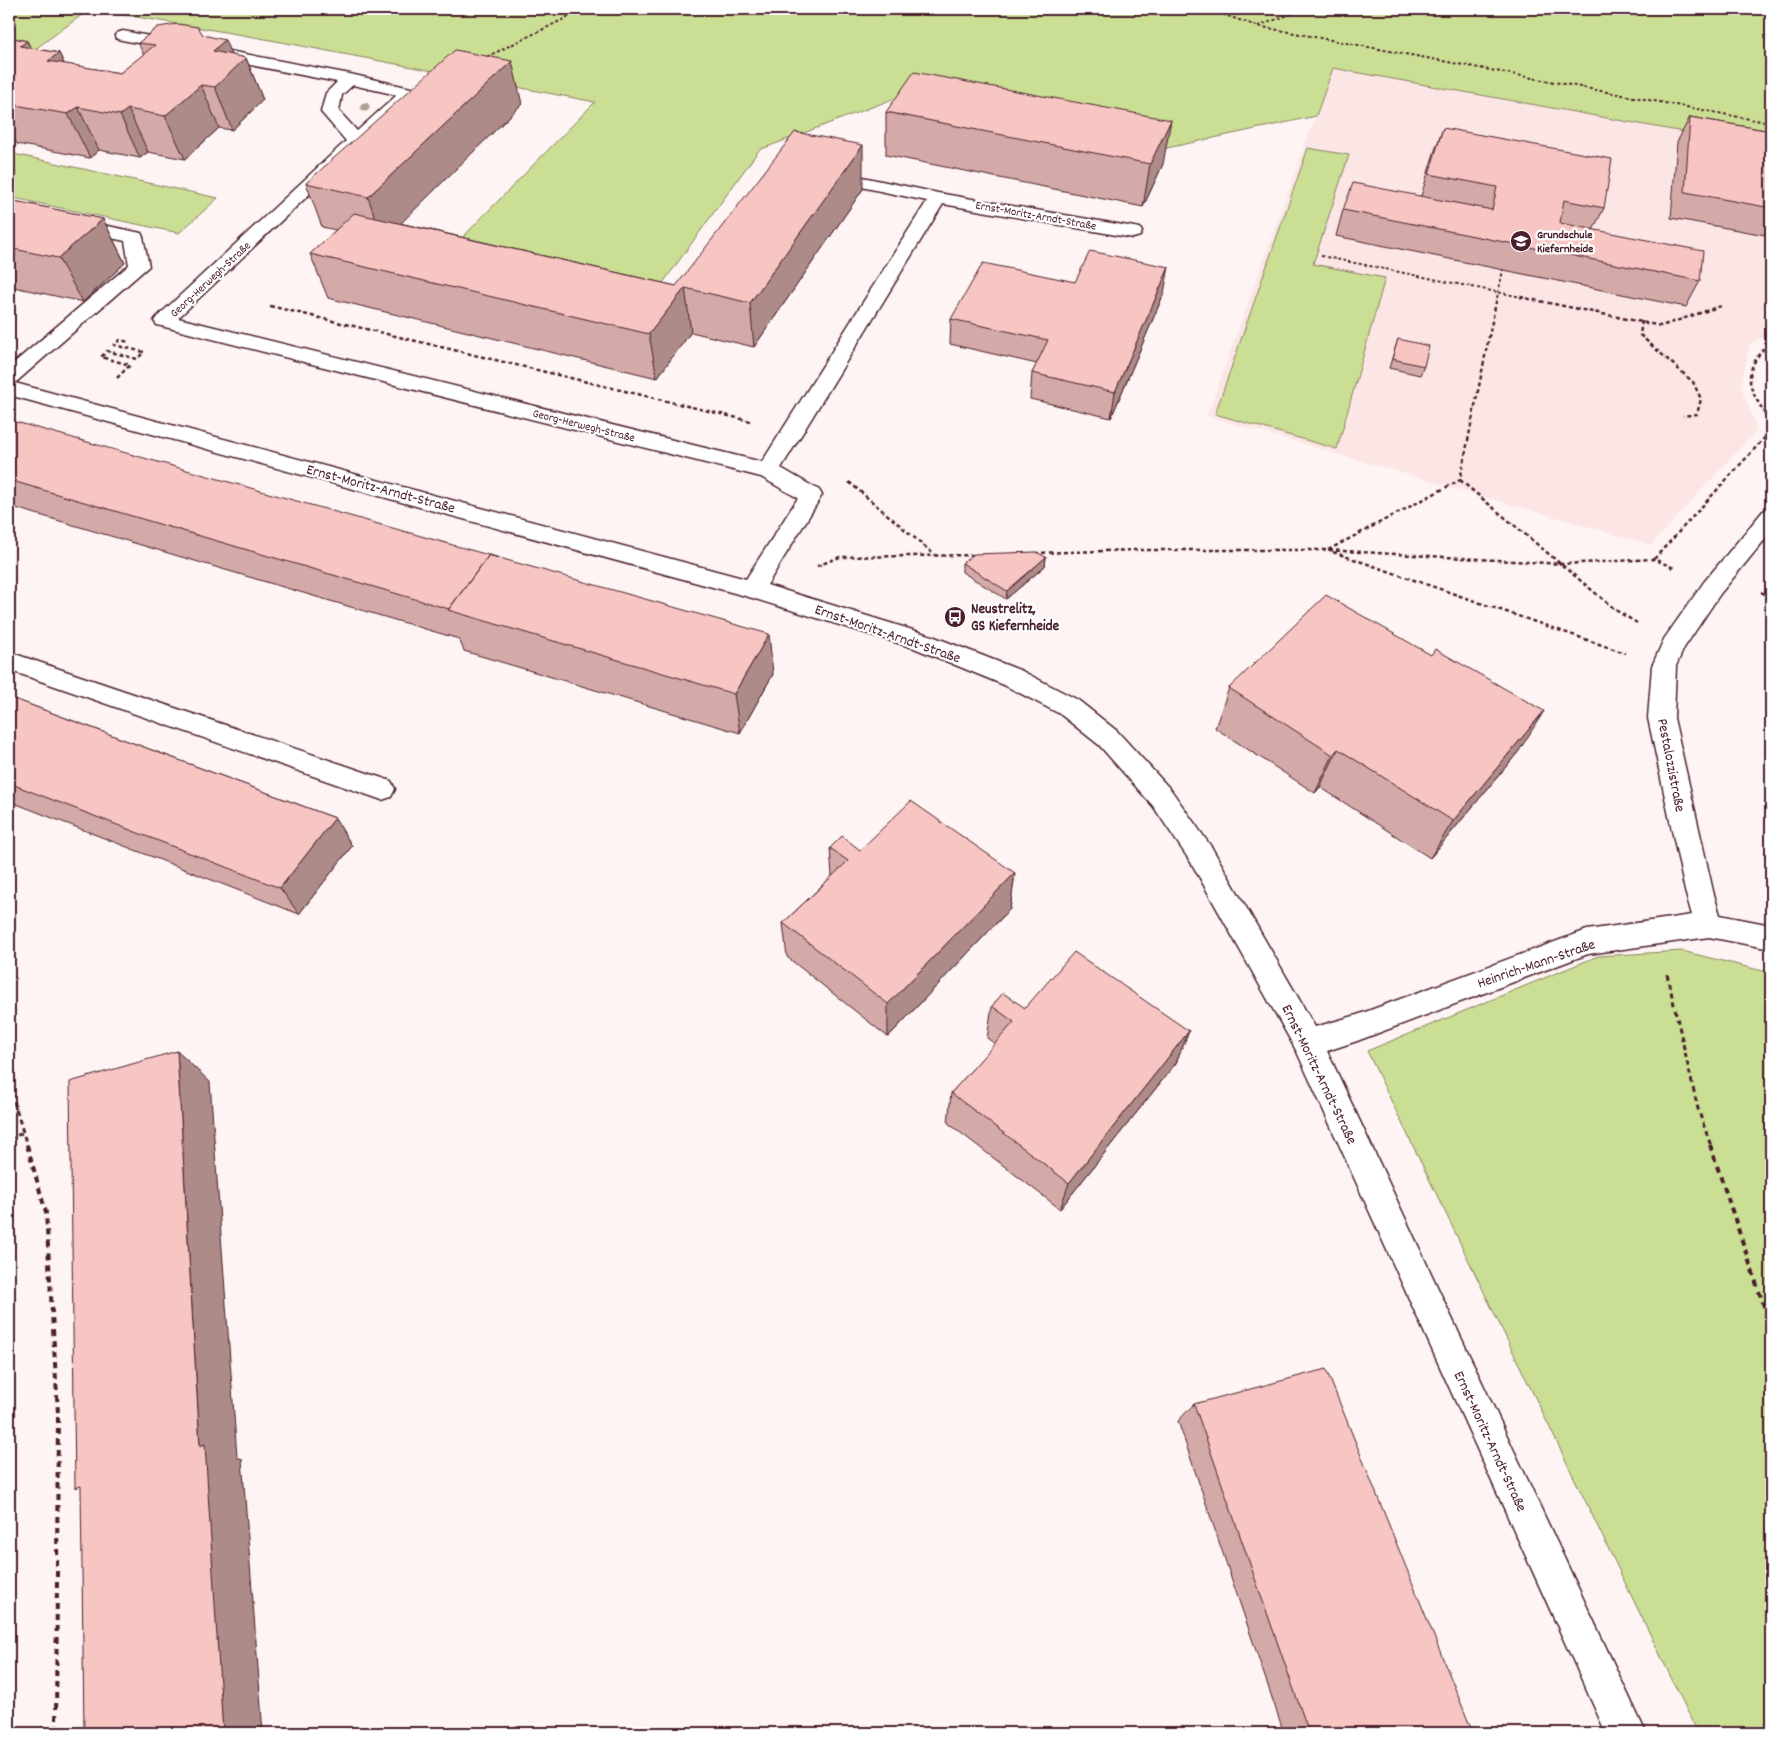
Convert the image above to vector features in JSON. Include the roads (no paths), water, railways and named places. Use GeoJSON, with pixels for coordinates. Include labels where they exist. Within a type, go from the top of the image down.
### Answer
{"type":"FeatureCollection","features":[{"type":"Feature","properties":{"kind":"street","name":"Georg-Herwegh-Straße"},"geometry":{"type":"LineString","coordinates":[[123,36],[350,79],[409,93],[356,140],[164,321],[768,471]]}},
{"type":"Feature","properties":{"kind":"street"},"geometry":{"type":"LineString","coordinates":[[350,79],[334,93],[330,112],[356,140]]}},
{"type":"Feature","properties":{"kind":"street","name":"Ernst-Moritz-Arndt-Straße"},"geometry":{"type":"LineString","coordinates":[[853,180],[938,198],[1133,232]]}},
{"type":"Feature","properties":{"kind":"street"},"geometry":{"type":"LineString","coordinates":[[752,589],[811,495],[768,471],[938,198]]}},
{"type":"Feature","properties":{"kind":"street"},"geometry":{"type":"LineString","coordinates":[[9,211],[134,237],[139,266],[9,378]]}},
{"type":"Feature","properties":{"kind":"street","name":"Ernst-Moritz-Arndt-Straße"},"geometry":{"type":"LineString","coordinates":[[9,388],[752,589],[923,642],[1013,678],[1069,707],[1108,738],[1162,798],[1202,856],[1308,1043],[1626,1733]]}},
{"type":"Feature","properties":{"kind":"street","name":"Pestalozzistraße"},"geometry":{"type":"LineString","coordinates":[[1708,925],[1661,718],[1669,656],[1712,588],[1771,517]]}},
{"type":"Feature","properties":{"kind":"street"},"geometry":{"type":"LineString","coordinates":[[9,661],[382,789]]}},
{"type":"Feature","properties":{"kind":"street","name":"Heinrich-Mann-Straße"},"geometry":{"type":"LineString","coordinates":[[1308,1043],[1357,1028],[1587,942],[1708,925],[1771,937]]}},
{"type":"Feature","properties":{"kind":"place","name":"Grundschule Kiefernheide"},"geometry":{"type":"Point","coordinates":[1521,241]}},
{"type":"Feature","properties":{"kind":"place","name":"Neustrelitz, GS Kiefernheide"},"geometry":{"type":"Point","coordinates":[955,617]}}]}
